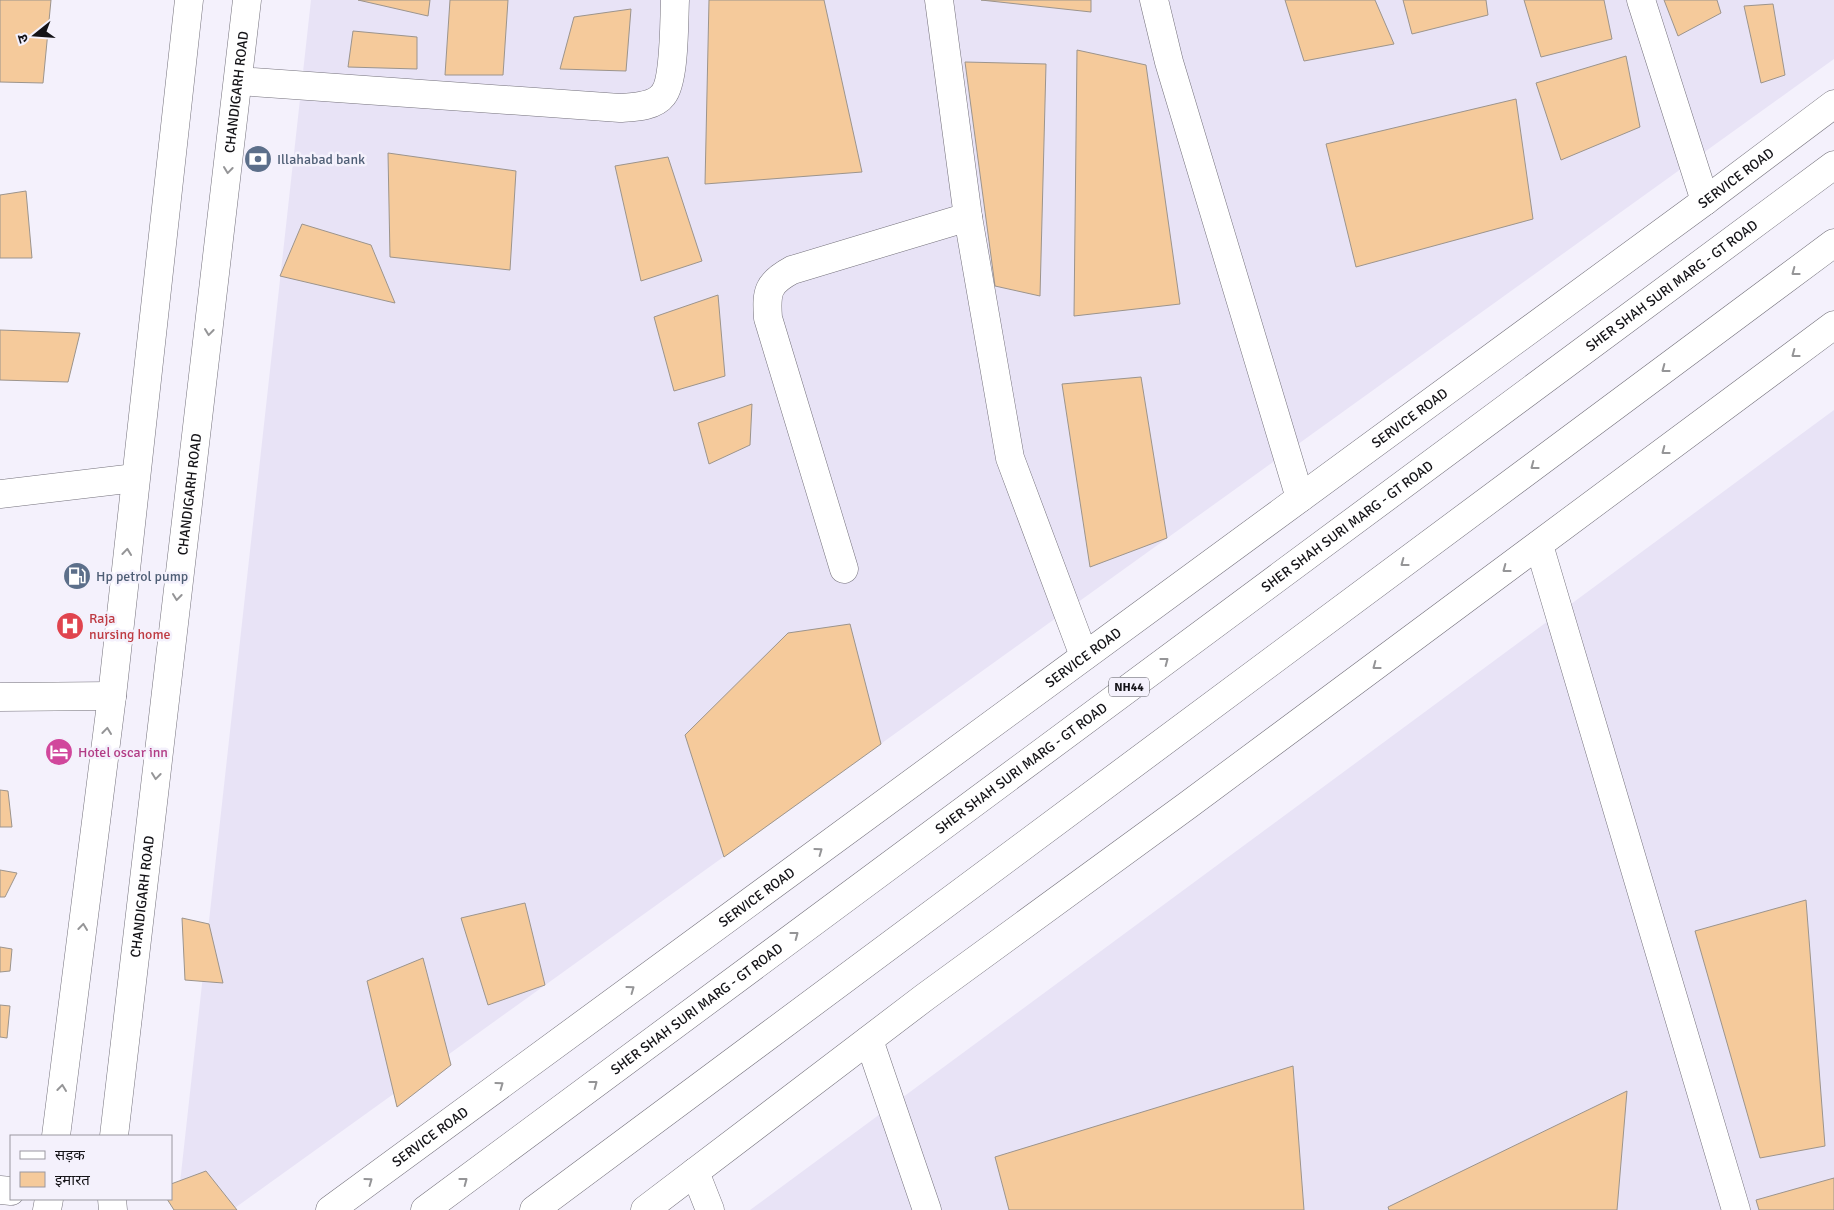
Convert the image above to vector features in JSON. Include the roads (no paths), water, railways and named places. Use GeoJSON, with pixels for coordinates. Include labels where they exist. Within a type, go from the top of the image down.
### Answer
{"type":"FeatureCollection","features":[{"type":"Feature","properties":{"kind":"main road"},"geometry":{"type":"LineString","coordinates":[[56,1135],[112,696],[189,0]]}},
{"type":"Feature","properties":{"kind":"main road","name":"CHANDIGARH ROAD"},"geometry":{"type":"LineString","coordinates":[[114,1135],[247,0]]}},
{"type":"Feature","properties":{"kind":"main road"},"geometry":{"type":"LineString","coordinates":[[238,80],[620,108],[642,106],[652,103],[664,95],[671,74],[674,0]]}},
{"type":"Feature","properties":{"kind":"main road"},"geometry":{"type":"LineString","coordinates":[[939,0],[968,217],[1010,458],[1084,656]]}},
{"type":"Feature","properties":{"kind":"main road"},"geometry":{"type":"LineString","coordinates":[[1154,0],[1169,62],[1300,498]]}},
{"type":"Feature","properties":{"kind":"main road"},"geometry":{"type":"LineString","coordinates":[[1640,0],[1705,201]]}},
{"type":"Feature","properties":{"kind":"main road","name":"SERVICE ROAD"},"geometry":{"type":"LineString","coordinates":[[330,1210],[1705,201],[1834,104]]}},
{"type":"Feature","properties":{"kind":"main road","name":"SHER SHAH SURI MARG - GT ROAD"},"geometry":{"type":"LineString","coordinates":[[425,1210],[1834,165]]}},
{"type":"Feature","properties":{"kind":"main road"},"geometry":{"type":"LineString","coordinates":[[844,569],[768,318],[768,292],[778,277],[792,270],[968,217]]}},
{"type":"Feature","properties":{"kind":"main road"},"geometry":{"type":"LineString","coordinates":[[534,1210],[1834,243]]}},
{"type":"Feature","properties":{"kind":"main road"},"geometry":{"type":"LineString","coordinates":[[645,1210],[869,1040],[1834,325]]}},
{"type":"Feature","properties":{"kind":"main road"},"geometry":{"type":"LineString","coordinates":[[0,494],[135,478]]}},
{"type":"Feature","properties":{"kind":"main road"},"geometry":{"type":"LineString","coordinates":[[1539,545],[1736,1210]]}},
{"type":"Feature","properties":{"kind":"main road"},"geometry":{"type":"LineString","coordinates":[[0,697],[112,696]]}},
{"type":"Feature","properties":{"kind":"main road"},"geometry":{"type":"LineString","coordinates":[[869,1040],[927,1210]]}},
{"type":"Feature","properties":{"kind":"main road"},"geometry":{"type":"LineString","coordinates":[[694,1172],[710,1210]]}},
{"type":"Feature","properties":{"kind":"place","name":"Illahabad bank"},"geometry":{"type":"Point","coordinates":[258,159]}},
{"type":"Feature","properties":{"kind":"place","name":"Hp petrol pump"},"geometry":{"type":"Point","coordinates":[77,576]}},
{"type":"Feature","properties":{"kind":"place","name":"Raja nursing home"},"geometry":{"type":"Point","coordinates":[70,626]}},
{"type":"Feature","properties":{"kind":"place","name":"Hotel oscar inn"},"geometry":{"type":"Point","coordinates":[59,752]}}]}
